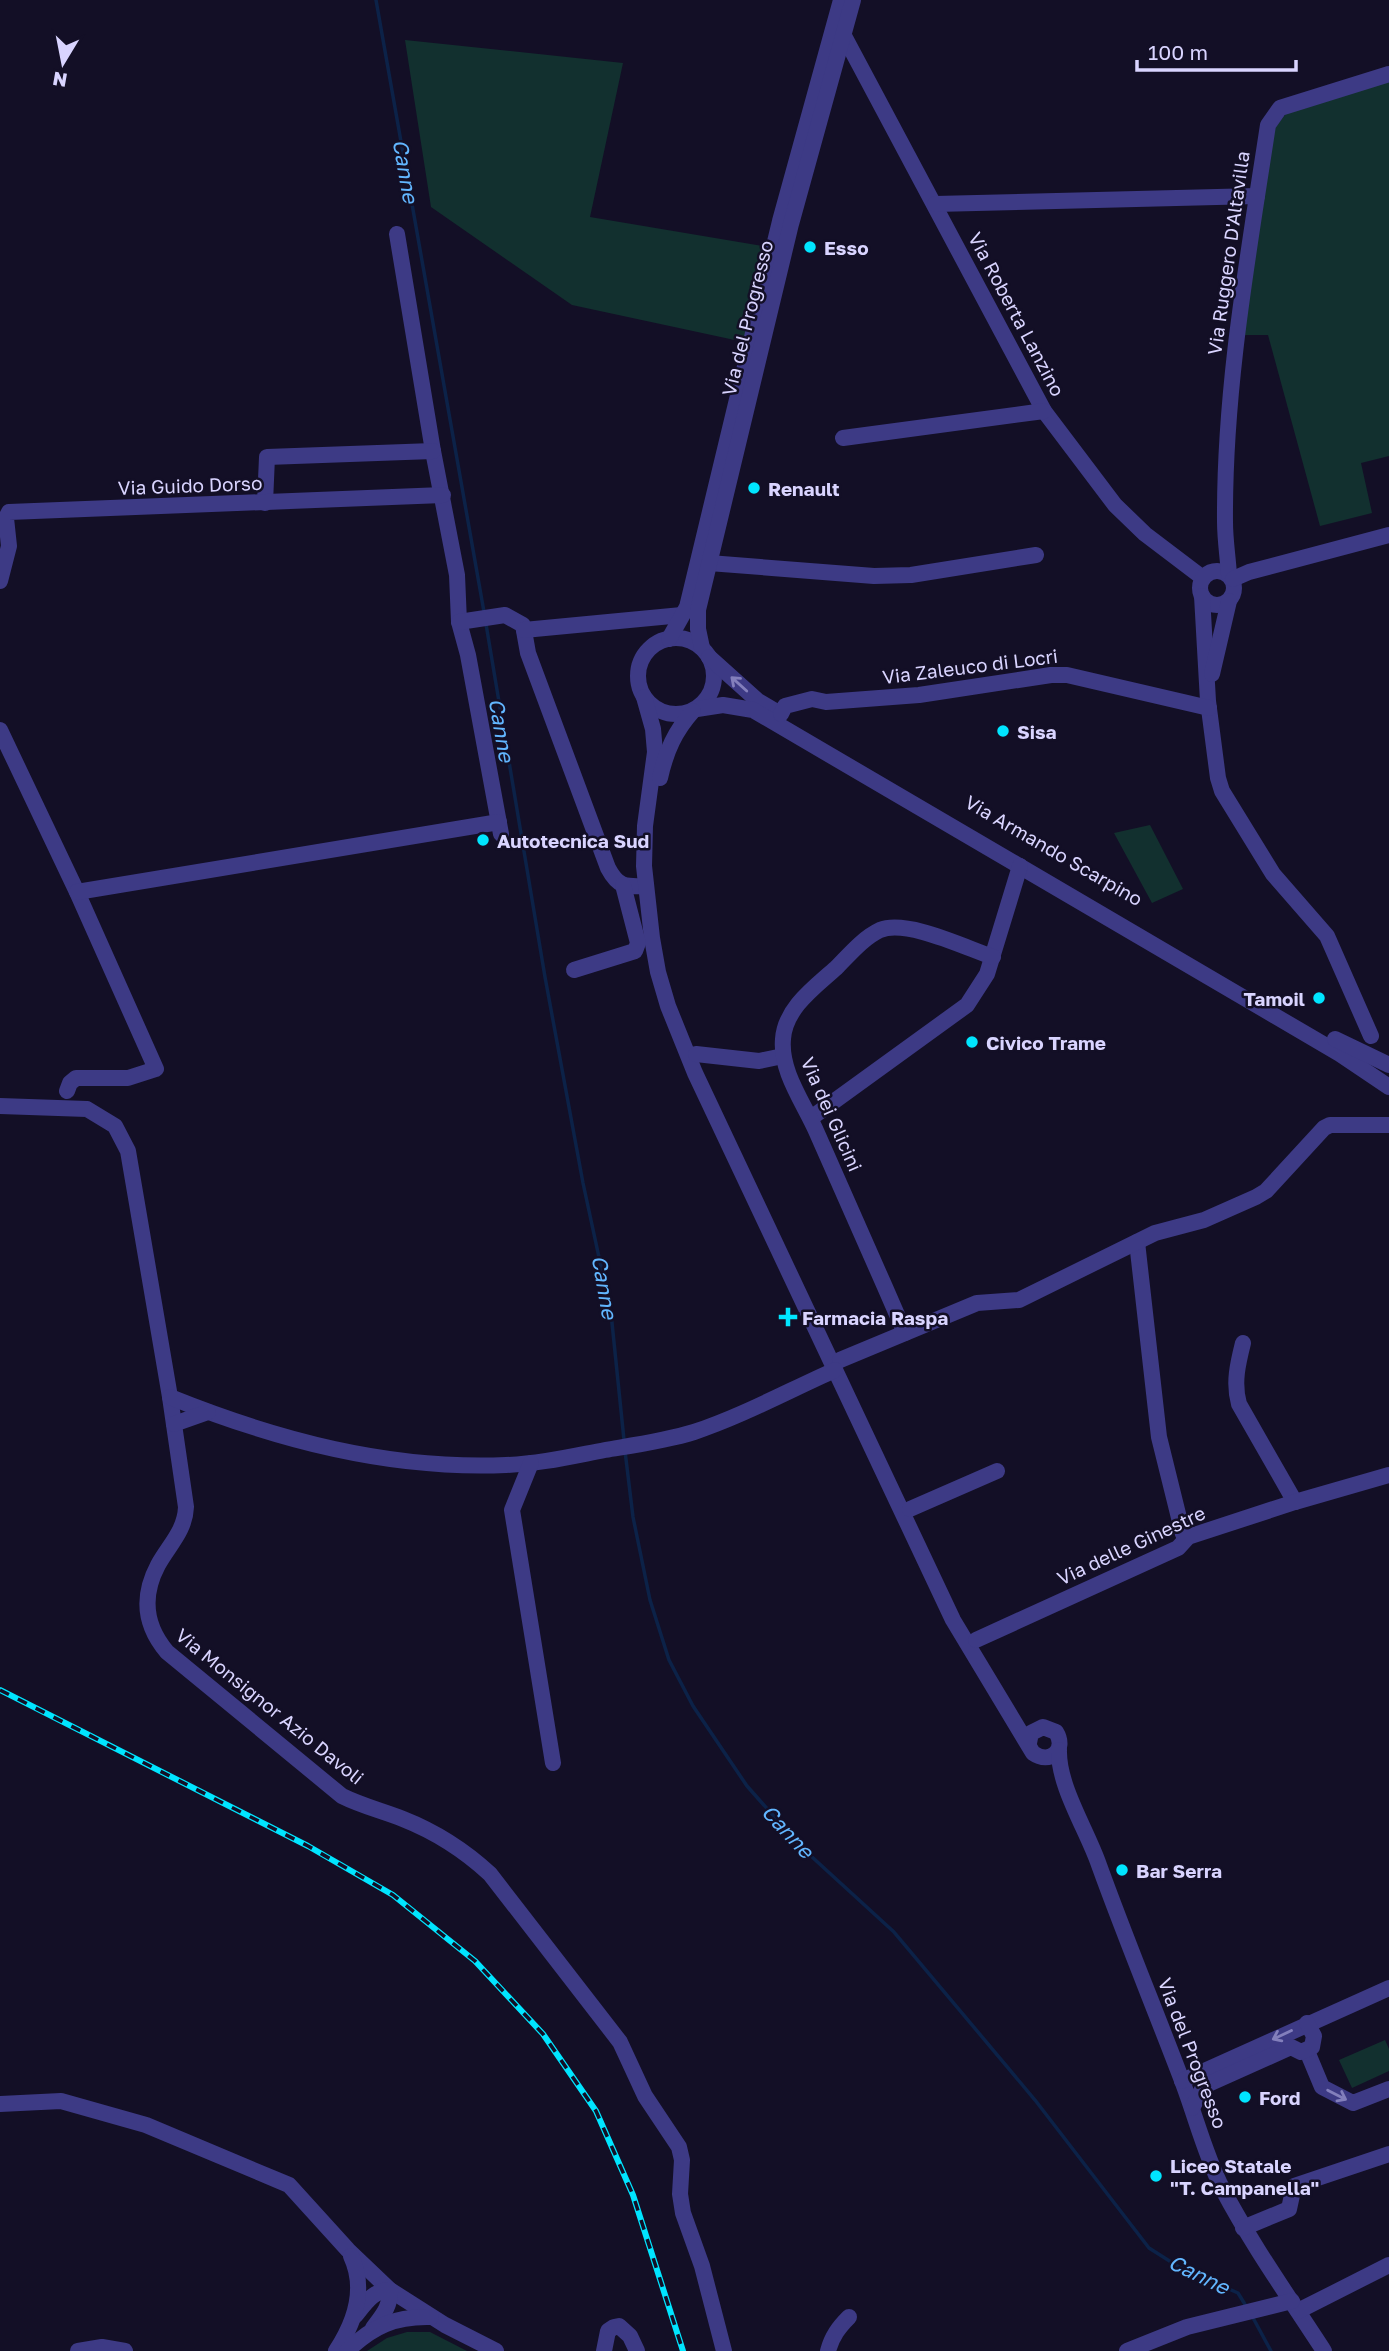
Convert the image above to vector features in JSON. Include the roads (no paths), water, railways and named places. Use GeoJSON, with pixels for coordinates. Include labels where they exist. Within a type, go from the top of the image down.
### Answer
{"type":"FeatureCollection","features":[{"type":"Feature","properties":{"kind":"street","name":"Via del Progresso"},"geometry":{"type":"LineString","coordinates":[[668,639],[690,594],[780,221],[841,0]]}},
{"type":"Feature","properties":{"kind":"street","name":"Via del Progresso"},"geometry":{"type":"LineString","coordinates":[[706,652],[698,629],[698,610],[792,224],[853,0]]}},
{"type":"Feature","properties":{"kind":"street","name":"Via Roberta Lanzino"},"geometry":{"type":"LineString","coordinates":[[843,34],[1044,411],[1115,505],[1145,534],[1204,576]]}},
{"type":"Feature","properties":{"kind":"street","name":"Via Ruggero D'Altavilla"},"geometry":{"type":"LineString","coordinates":[[1231,577],[1225,523],[1229,396],[1242,288],[1268,125],[1280,108],[1389,74]]}},
{"type":"Feature","properties":{"kind":"street"},"geometry":{"type":"LineString","coordinates":[[935,204],[1257,196]]}},
{"type":"Feature","properties":{"kind":"street"},"geometry":{"type":"LineString","coordinates":[[77,892],[500,828],[397,234]]}},
{"type":"Feature","properties":{"kind":"street"},"geometry":{"type":"LineString","coordinates":[[843,438],[1044,411]]}},
{"type":"Feature","properties":{"kind":"street"},"geometry":{"type":"LineString","coordinates":[[265,503],[267,457],[433,451]]}},
{"type":"Feature","properties":{"kind":"street","name":"Via Guido Dorso"},"geometry":{"type":"LineString","coordinates":[[0,581],[9,546],[6,517],[9,512],[443,495]]}},
{"type":"Feature","properties":{"kind":"street","name":"Via Ruggero D'Altavilla"},"geometry":{"type":"LineString","coordinates":[[1204,576],[1220,545],[1225,523]]}},
{"type":"Feature","properties":{"kind":"street"},"geometry":{"type":"LineString","coordinates":[[1231,577],[1389,535]]}},
{"type":"Feature","properties":{"kind":"street"},"geometry":{"type":"LineString","coordinates":[[709,563],[874,576],[911,575],[1036,555]]}},
{"type":"Feature","properties":{"kind":"street"},"geometry":{"type":"LineString","coordinates":[[1209,704],[1211,679],[1229,601],[1235,591],[1231,577],[1221,570],[1204,576],[1200,587],[1209,704],[1222,792],[1273,874],[1328,936],[1371,1036],[1382,1082]]}},
{"type":"Feature","properties":{"kind":"street"},"geometry":{"type":"LineString","coordinates":[[1202,596],[1214,605],[1229,601]]}},
{"type":"Feature","properties":{"kind":"street"},"geometry":{"type":"LineString","coordinates":[[465,621],[505,615],[523,625],[528,653],[608,868],[615,880],[623,885],[646,886]]}},
{"type":"Feature","properties":{"kind":"street"},"geometry":{"type":"LineString","coordinates":[[524,630],[682,615]]}},
{"type":"Feature","properties":{"kind":"street"},"geometry":{"type":"LineString","coordinates":[[1069,1793],[1032,1749],[953,1620],[837,1365],[696,1054],[667,970],[656,901],[654,826],[659,781],[666,754],[674,735],[712,691],[714,679],[706,652],[692,642],[668,639],[657,643],[648,651],[638,673],[639,685],[653,729],[655,752],[645,826],[646,886],[658,972],[680,1038],[837,1365],[961,1616],[1023,1716],[1040,1727],[1056,1732],[1060,1742],[1058,1762],[1069,1793]]}},
{"type":"Feature","properties":{"kind":"street","name":"Via Armando Scarpino"},"geometry":{"type":"LineString","coordinates":[[706,652],[758,701],[1346,1046],[1378,1060]]}},
{"type":"Feature","properties":{"kind":"street","name":"Via Zaleuco di Locri"},"geometry":{"type":"LineString","coordinates":[[781,714],[785,706],[812,699],[826,702],[919,695],[1051,675],[1076,675],[1209,704]]}},
{"type":"Feature","properties":{"kind":"street"},"geometry":{"type":"LineString","coordinates":[[644,697],[661,711],[683,714],[695,710]]}},
{"type":"Feature","properties":{"kind":"street","name":"Via Armando Scarpino"},"geometry":{"type":"LineString","coordinates":[[695,710],[723,705],[753,710],[1340,1054],[1382,1082]]}},
{"type":"Feature","properties":{"kind":"street"},"geometry":{"type":"LineString","coordinates":[[0,730],[77,892],[156,1069],[128,1078],[76,1078],[52,1108]]}},
{"type":"Feature","properties":{"kind":"street"},"geometry":{"type":"LineString","coordinates":[[811,1118],[967,1005],[983,983],[993,957],[1020,866]]}},
{"type":"Feature","properties":{"kind":"street"},"geometry":{"type":"LineString","coordinates":[[573,970],[635,951],[638,943],[623,885]]}},
{"type":"Feature","properties":{"kind":"street","name":"Via dei Glicini"},"geometry":{"type":"LineString","coordinates":[[905,1333],[811,1118],[788,1073],[783,1056],[785,1027],[793,1011],[810,991],[867,939],[882,930],[916,930],[993,957]]}},
{"type":"Feature","properties":{"kind":"street"},"geometry":{"type":"LineString","coordinates":[[696,1054],[759,1061],[783,1056]]}},
{"type":"Feature","properties":{"kind":"street","name":"Via Monsignor Azio Davoli"},"geometry":{"type":"LineString","coordinates":[[67,1091],[88,1109],[115,1126],[128,1151],[170,1397],[186,1518],[153,1577],[148,1615],[153,1634],[167,1652],[342,1796],[403,1819],[443,1838],[467,1853],[490,1874],[620,2042],[645,2096],[679,2147],[682,2160],[682,2213],[702,2266],[724,2351]]}},
{"type":"Feature","properties":{"kind":"street"},"geometry":{"type":"LineString","coordinates":[[0,1106],[88,1109]]}},
{"type":"Feature","properties":{"kind":"street"},"geometry":{"type":"LineString","coordinates":[[170,1397],[208,1412],[310,1444],[393,1461],[476,1465],[531,1463],[661,1440],[693,1432],[741,1413],[905,1333],[977,1303],[1019,1300],[1155,1233],[1204,1220],[1256,1198],[1330,1125],[1389,1125]]}},
{"type":"Feature","properties":{"kind":"street"},"geometry":{"type":"LineString","coordinates":[[1137,1242],[1159,1437],[1183,1534],[1188,1537]]}},
{"type":"Feature","properties":{"kind":"street"},"geometry":{"type":"LineString","coordinates":[[1243,1343],[1236,1372],[1239,1404],[1295,1502]]}},
{"type":"Feature","properties":{"kind":"street"},"geometry":{"type":"LineString","coordinates":[[174,1424],[208,1412]]}},
{"type":"Feature","properties":{"kind":"street"},"geometry":{"type":"LineString","coordinates":[[531,1463],[512,1510],[553,1763]]}},
{"type":"Feature","properties":{"kind":"street"},"geometry":{"type":"LineString","coordinates":[[910,1509],[997,1471]]}},
{"type":"Feature","properties":{"kind":"street","name":"Via delle Ginestre"},"geometry":{"type":"LineString","coordinates":[[976,1640],[1178,1548],[1188,1537],[1389,1475]]}},
{"type":"Feature","properties":{"kind":"street"},"geometry":{"type":"LineString","coordinates":[[1032,1749],[1031,1733],[1040,1727]]}},
{"type":"Feature","properties":{"kind":"street"},"geometry":{"type":"LineString","coordinates":[[1032,1749],[1051,1757],[1059,1750]]}},
{"type":"Feature","properties":{"kind":"street","name":"Via del Progresso"},"geometry":{"type":"LineString","coordinates":[[1069,1793],[1098,1861],[1221,2187],[1243,2228],[1324,2351]]}},
{"type":"Feature","properties":{"kind":"street"},"geometry":{"type":"LineString","coordinates":[[1182,2081],[1389,1988]]}},
{"type":"Feature","properties":{"kind":"street"},"geometry":{"type":"LineString","coordinates":[[1192,2108],[1204,2087],[1291,2047],[1301,2052],[1307,2051],[1312,2047],[1314,2036],[1307,2023]]}},
{"type":"Feature","properties":{"kind":"street"},"geometry":{"type":"LineString","coordinates":[[1307,2051],[1322,2087],[1353,2103],[1389,2089]]}},
{"type":"Feature","properties":{"kind":"street"},"geometry":{"type":"LineString","coordinates":[[0,2104],[61,2101],[158,2130],[289,2185],[348,2250],[390,2290],[431,2317],[496,2351]]}},
{"type":"Feature","properties":{"kind":"street"},"geometry":{"type":"LineString","coordinates":[[1243,2228],[1289,2209],[1293,2186],[1389,2154]]}},
{"type":"Feature","properties":{"kind":"street"},"geometry":{"type":"LineString","coordinates":[[336,2351],[349,2330],[358,2291],[357,2268],[348,2250]]}},
{"type":"Feature","properties":{"kind":"street"},"geometry":{"type":"LineString","coordinates":[[1127,2351],[1187,2327],[1272,2306],[1295,2306],[1389,2264]]}},
{"type":"Feature","properties":{"kind":"street"},"geometry":{"type":"LineString","coordinates":[[353,2318],[375,2294],[390,2290]]}},
{"type":"Feature","properties":{"kind":"street"},"geometry":{"type":"LineString","coordinates":[[347,2351],[371,2330],[387,2309],[391,2300],[390,2290]]}},
{"type":"Feature","properties":{"kind":"street"},"geometry":{"type":"LineString","coordinates":[[371,2330],[409,2316],[431,2317]]}},
{"type":"Feature","properties":{"kind":"street"},"geometry":{"type":"LineString","coordinates":[[828,2351],[838,2328],[849,2317]]}},
{"type":"Feature","properties":{"kind":"street"},"geometry":{"type":"LineString","coordinates":[[604,2351],[608,2332],[619,2326],[630,2336],[637,2351]]}},
{"type":"Feature","properties":{"kind":"street"},"geometry":{"type":"LineString","coordinates":[[78,2351],[102,2347],[125,2351]]}},
{"type":"Feature","properties":{"kind":"waterway","name":"Canne"},"geometry":{"type":"LineString","coordinates":[[376,0],[484,612]]}},
{"type":"Feature","properties":{"kind":"waterway","name":"Canne"},"geometry":{"type":"LineString","coordinates":[[486,624],[545,977],[583,1183],[611,1313],[624,1440]]}},
{"type":"Feature","properties":{"kind":"waterway","name":"Canne"},"geometry":{"type":"LineString","coordinates":[[625,1451],[633,1517],[650,1600],[669,1660],[693,1706],[747,1786],[800,1846],[894,1932],[1035,2100],[1149,2248],[1179,2267],[1238,2293],[1246,2306]]}},
{"type":"Feature","properties":{"kind":"waterway","name":"Canne"},"geometry":{"type":"LineString","coordinates":[[1252,2316],[1271,2351]]}},
{"type":"Feature","properties":{"kind":"railway"},"geometry":{"type":"LineString","coordinates":[[0,1690],[308,1846],[393,1895],[475,1961],[543,2034],[596,2111],[633,2195],[683,2351]]}},
{"type":"Feature","properties":{"kind":"place","name":"Esso"},"geometry":{"type":"Point","coordinates":[810,247]}},
{"type":"Feature","properties":{"kind":"place","name":"Renault"},"geometry":{"type":"Point","coordinates":[754,488]}},
{"type":"Feature","properties":{"kind":"place","name":"Sisa"},"geometry":{"type":"Point","coordinates":[1003,731]}},
{"type":"Feature","properties":{"kind":"place","name":"Autotecnica Sud"},"geometry":{"type":"Point","coordinates":[483,840]}},
{"type":"Feature","properties":{"kind":"place","name":"Tamoil"},"geometry":{"type":"Point","coordinates":[1319,998]}},
{"type":"Feature","properties":{"kind":"place","name":"Civico Trame"},"geometry":{"type":"Point","coordinates":[972,1042]}},
{"type":"Feature","properties":{"kind":"place","name":"Farmacia Raspa"},"geometry":{"type":"Point","coordinates":[788,1317]}},
{"type":"Feature","properties":{"kind":"place","name":"Bar Serra"},"geometry":{"type":"Point","coordinates":[1122,1870]}},
{"type":"Feature","properties":{"kind":"place","name":"Ford"},"geometry":{"type":"Point","coordinates":[1245,2097]}},
{"type":"Feature","properties":{"kind":"place","name":"Liceo Statale \"T. Campanella\""},"geometry":{"type":"Point","coordinates":[1156,2176]}}]}
